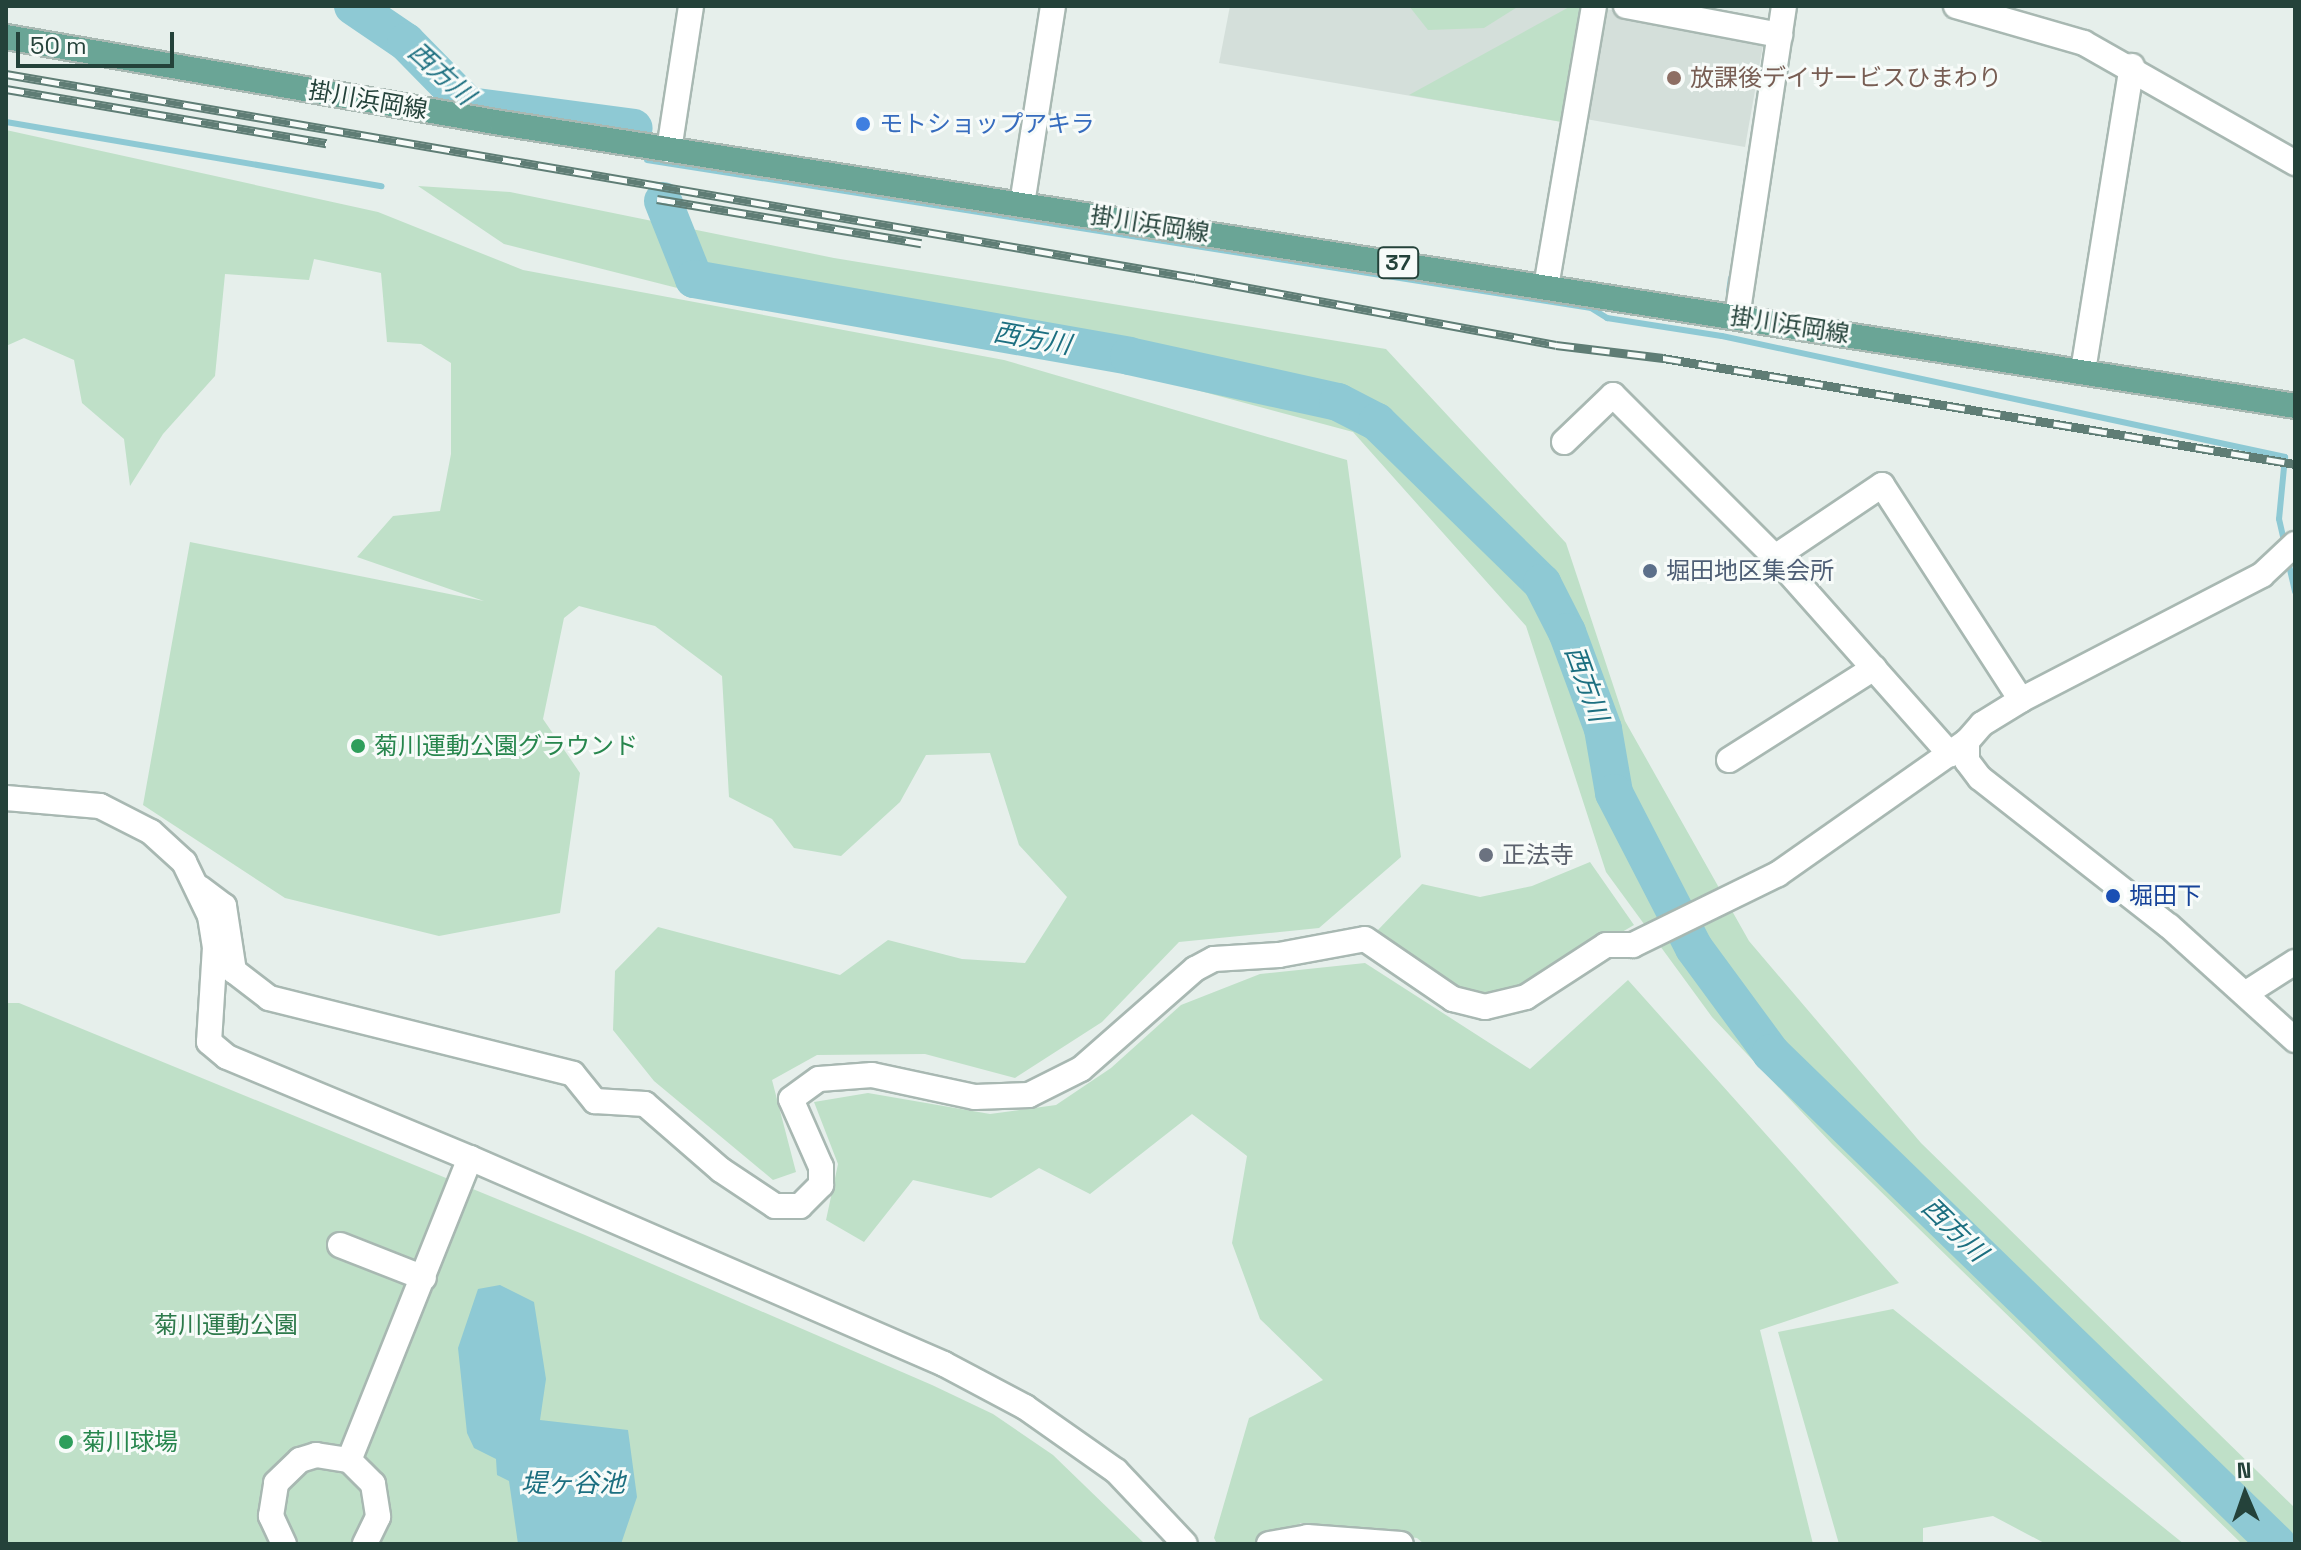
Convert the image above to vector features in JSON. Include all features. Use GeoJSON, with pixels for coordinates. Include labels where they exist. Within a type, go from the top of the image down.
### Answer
{"type":"FeatureCollection","features":[{"type":"Feature","properties":{"kind":"main road","name":"掛川浜岡線"},"geometry":{"type":"LineString","coordinates":[[6,37],[501,123],[2295,406]]}},
{"type":"Feature","properties":{"kind":"street"},"geometry":{"type":"LineString","coordinates":[[669,150],[691,6]]}},
{"type":"Feature","properties":{"kind":"street"},"geometry":{"type":"LineString","coordinates":[[1022,204],[1053,6]]}},
{"type":"Feature","properties":{"kind":"street"},"geometry":{"type":"LineString","coordinates":[[1546,287],[1594,6]]}},
{"type":"Feature","properties":{"kind":"street"},"geometry":{"type":"LineString","coordinates":[[1626,6],[1772,34]]}},
{"type":"Feature","properties":{"kind":"street"},"geometry":{"type":"LineString","coordinates":[[1737,317],[1772,34],[1784,6]]}},
{"type":"Feature","properties":{"kind":"street"},"geometry":{"type":"LineString","coordinates":[[1956,6],[2084,43],[2132,66],[2295,163]]}},
{"type":"Feature","properties":{"kind":"street"},"geometry":{"type":"LineString","coordinates":[[2083,371],[2132,66]]}},
{"type":"Feature","properties":{"kind":"street"},"geometry":{"type":"LineString","coordinates":[[1564,442],[1613,395],[1775,557],[1874,668],[1959,747],[1980,778],[2248,992],[2295,1040]]}},
{"type":"Feature","properties":{"kind":"street"},"geometry":{"type":"LineString","coordinates":[[1775,557],[1882,485],[2021,700]]}},
{"type":"Feature","properties":{"kind":"street"},"geometry":{"type":"LineString","coordinates":[[6,798],[86,803],[134,821],[165,842],[200,888],[224,906],[234,971],[269,998],[573,1074],[595,1101],[645,1104],[721,1170],[775,1206],[800,1206],[821,1185],[821,1167],[791,1099],[819,1079],[872,1075],[975,1097],[1029,1095],[1081,1069],[1195,969],[1238,954],[1279,955],[1365,939],[1453,999],[1485,1007],[1526,997],[1606,945],[1633,945],[1822,847],[1959,747],[1982,724],[2021,700],[2262,575],[2289,550]]}},
{"type":"Feature","properties":{"kind":"street"},"geometry":{"type":"LineString","coordinates":[[1729,760],[1874,668]]}},
{"type":"Feature","properties":{"kind":"street"},"geometry":{"type":"LineString","coordinates":[[200,888],[215,947],[209,1042],[227,1057],[470,1158],[958,1371],[1084,1445],[1185,1544]]}},
{"type":"Feature","properties":{"kind":"street"},"geometry":{"type":"LineString","coordinates":[[2248,992],[2295,962]]}},
{"type":"Feature","properties":{"kind":"street"},"geometry":{"type":"LineString","coordinates":[[349,1460],[470,1158]]}},
{"type":"Feature","properties":{"kind":"street"},"geometry":{"type":"LineString","coordinates":[[340,1245],[424,1278]]}},
{"type":"Feature","properties":{"kind":"street"},"geometry":{"type":"LineString","coordinates":[[284,1544],[273,1524],[271,1499],[286,1470],[316,1455],[349,1460],[373,1484],[378,1500],[378,1517],[365,1544]]}},
{"type":"Feature","properties":{"kind":"street"},"geometry":{"type":"LineString","coordinates":[[1269,1544],[1307,1537],[1401,1544]]}},
{"type":"Feature","properties":{"kind":"shaded area"},"geometry":{"type":"Polygon","coordinates":[[[1230,6],[1588,6],[1562,122],[1219,63],[1230,6]]]}},
{"type":"Feature","properties":{"kind":"shaded area","name":"放課後デイサービスひまわり"},"geometry":{"type":"Polygon","coordinates":[[[1601,8],[1764,37],[1745,147],[1582,118],[1601,8]]]}},
{"type":"Feature","properties":{"kind":"green space"},"geometry":{"type":"Polygon","coordinates":[[[1409,6],[1519,6],[1484,28],[1428,30],[1409,6]]]}},
{"type":"Feature","properties":{"kind":"green space"},"geometry":{"type":"Polygon","coordinates":[[[1571,6],[1588,6],[1562,122],[1409,95],[1571,6]]]}},
{"type":"Feature","properties":{"kind":"green space"},"geometry":{"type":"Polygon","coordinates":[[[6,130],[378,212],[523,270],[1004,360],[1347,460],[1401,857],[1319,928],[1179,942],[1102,1022],[1015,1078],[925,1054],[817,1055],[772,1080],[796,1172],[773,1180],[654,1081],[613,1030],[615,971],[658,927],[840,975],[888,940],[962,959],[1025,963],[1067,897],[1019,845],[990,753],[926,755],[900,802],[841,856],[794,848],[772,819],[729,797],[722,676],[655,626],[579,606],[564,618],[543,719],[580,773],[560,913],[439,936],[285,898],[143,805],[190,542],[484,601],[357,557],[393,516],[440,511],[451,454],[451,363],[421,344],[387,342],[381,273],[314,259],[309,280],[225,274],[215,376],[163,434],[130,486],[124,439],[82,403],[74,360],[24,338],[6,346],[6,130]]]}},
{"type":"Feature","properties":{"kind":"green space"},"geometry":{"type":"Polygon","coordinates":[[[418,186],[510,192],[834,258],[1386,349],[1566,543],[1625,721],[1749,941],[1921,1143],[2295,1508],[2295,1544],[2242,1544],[1832,1144],[1712,1017],[1606,872],[1526,626],[1353,432],[957,326],[693,292],[504,244],[418,186]]]}},
{"type":"Feature","properties":{"kind":"green space"},"geometry":{"type":"Polygon","coordinates":[[[1590,862],[1634,925],[1499,1004],[1453,999],[1377,931],[1422,884],[1480,897],[1532,886],[1590,862]]]}},
{"type":"Feature","properties":{"kind":"green space"},"geometry":{"type":"Polygon","coordinates":[[[1365,963],[1530,1069],[1628,980],[1899,1283],[1760,1330],[1813,1544],[1424,1544],[1417,1538],[1301,1523],[1265,1544],[1217,1544],[1214,1538],[1249,1418],[1323,1380],[1260,1319],[1232,1243],[1247,1156],[1192,1114],[1090,1194],[1039,1168],[991,1198],[913,1180],[864,1242],[826,1220],[838,1164],[814,1102],[868,1093],[990,1114],[1056,1105],[1111,1068],[1181,1005],[1260,974],[1365,963]]]}},
{"type":"Feature","properties":{"kind":"green space","name":"菊川運動公園"},"geometry":{"type":"Polygon","coordinates":[[[6,1003],[19,1003],[585,1235],[932,1385],[993,1414],[1053,1455],[1145,1544],[6,1544],[6,1003]]]}},
{"type":"Feature","properties":{"kind":"green space"},"geometry":{"type":"Polygon","coordinates":[[[1893,1309],[2184,1544],[2046,1544],[1993,1516],[1923,1528],[1923,1544],[1839,1544],[1778,1332],[1893,1309]]]}},
{"type":"Feature","properties":{"kind":"water","name":"堤ヶ谷池"},"geometry":{"type":"Polygon","coordinates":[[[500,1285],[534,1302],[546,1379],[540,1420],[628,1430],[637,1497],[621,1544],[518,1544],[509,1481],[497,1475],[496,1459],[474,1448],[467,1433],[458,1348],[478,1289],[500,1285]]]}},
{"type":"Feature","properties":{"kind":"waterway","name":"西方川"},"geometry":{"type":"LineString","coordinates":[[353,6],[406,42],[469,106],[634,128]]}},
{"type":"Feature","properties":{"kind":"waterway"},"geometry":{"type":"LineString","coordinates":[[6,122],[382,186]]}},
{"type":"Feature","properties":{"kind":"waterway"},"geometry":{"type":"LineString","coordinates":[[647,160],[1591,308],[1607,318],[1722,336],[2285,457],[2279,519],[2285,546]]}},
{"type":"Feature","properties":{"kind":"waterway","name":"西方川"},"geometry":{"type":"LineString","coordinates":[[663,201],[694,279],[1129,356],[1338,402],[1377,422],[1542,583],[1567,632],[1603,729],[1614,793],[1694,948],[1771,1053],[2277,1544]]}},
{"type":"Feature","properties":{"kind":"waterway"},"geometry":{"type":"LineString","coordinates":[[1729,292],[1731,278]]}},
{"type":"Feature","properties":{"kind":"waterway"},"geometry":{"type":"LineString","coordinates":[[2288,561],[2295,592]]}},
{"type":"Feature","properties":{"kind":"railway"},"geometry":{"type":"LineString","coordinates":[[6,74],[1195,278],[1556,345],[1663,358],[2295,464]]}},
{"type":"Feature","properties":{"kind":"railway"},"geometry":{"type":"LineString","coordinates":[[6,89],[326,143]]}},
{"type":"Feature","properties":{"kind":"railway"},"geometry":{"type":"LineString","coordinates":[[657,199],[921,243]]}},
{"type":"Feature","properties":{"kind":"place","name":"放課後デイサービスひまわり"},"geometry":{"type":"Point","coordinates":[1674,78]}},
{"type":"Feature","properties":{"kind":"place","name":"モトショップアキラ"},"geometry":{"type":"Point","coordinates":[863,124]}},
{"type":"Feature","properties":{"kind":"place","name":"堀田地区集会所"},"geometry":{"type":"Point","coordinates":[1650,571]}},
{"type":"Feature","properties":{"kind":"place","name":"菊川運動公園グラウンド"},"geometry":{"type":"Point","coordinates":[358,746]}},
{"type":"Feature","properties":{"kind":"place","name":"正法寺"},"geometry":{"type":"Point","coordinates":[1486,855]}},
{"type":"Feature","properties":{"kind":"place","name":"堀田下"},"geometry":{"type":"Point","coordinates":[2113,896]}},
{"type":"Feature","properties":{"kind":"place","name":"菊川球場"},"geometry":{"type":"Point","coordinates":[66,1442]}}]}
